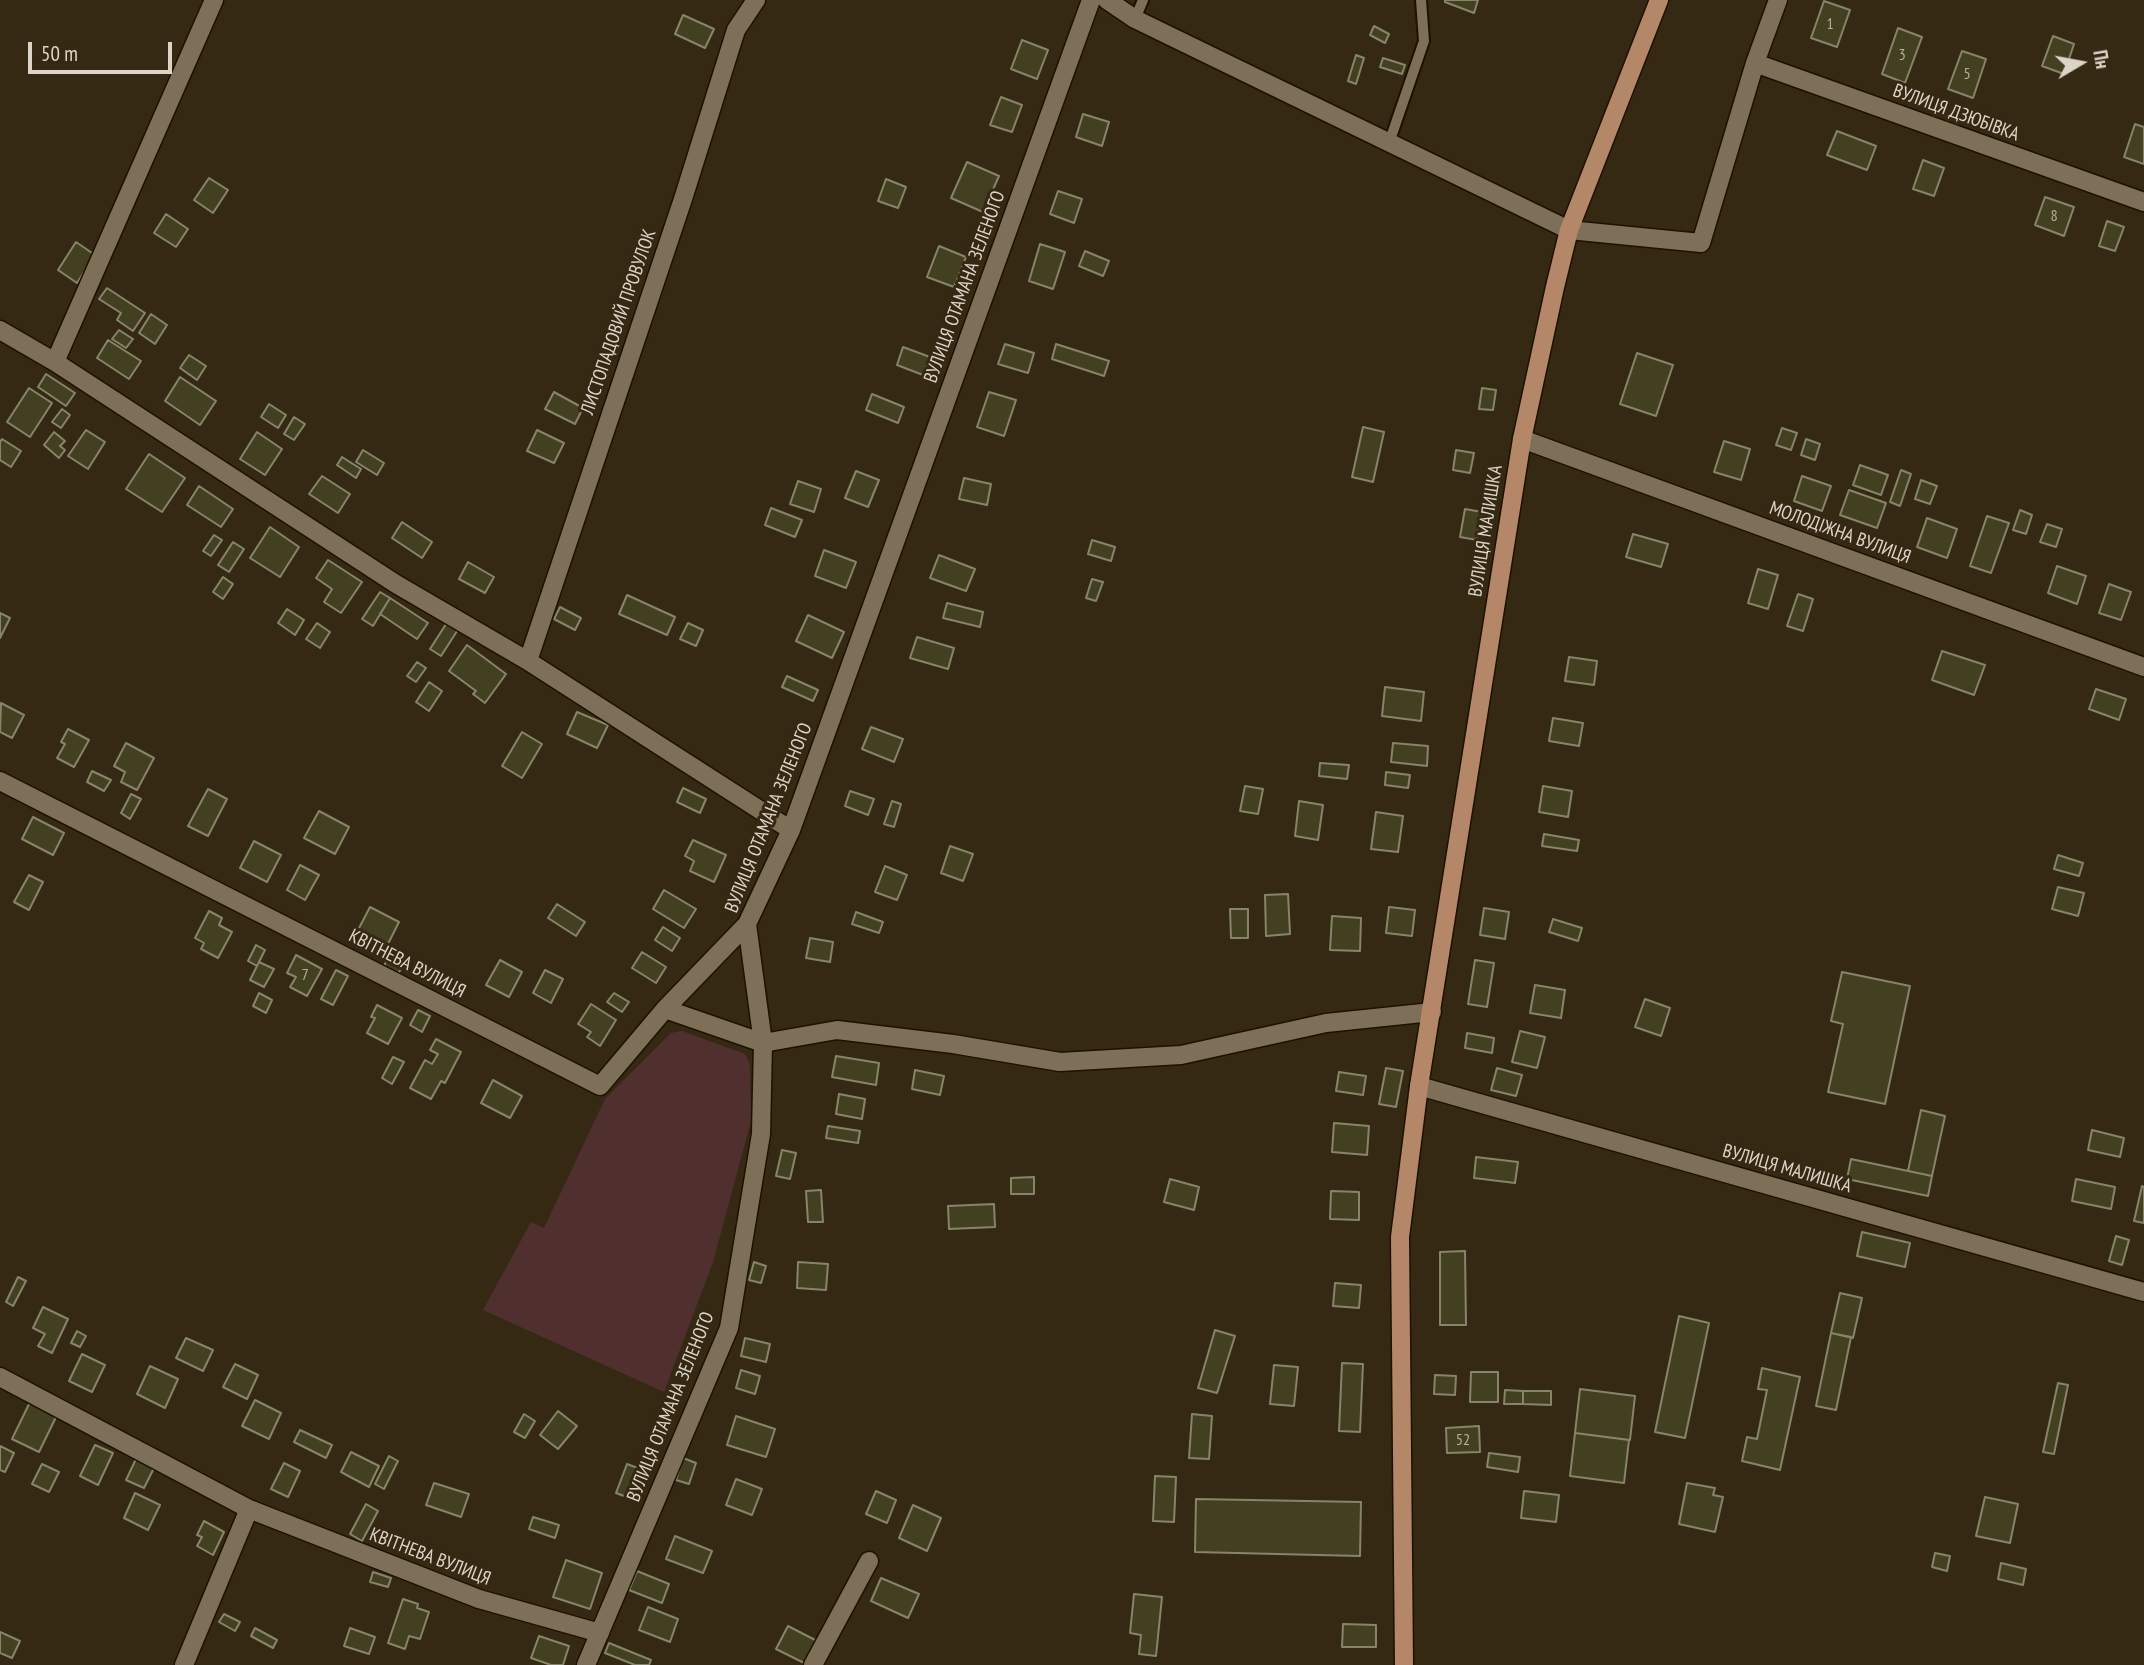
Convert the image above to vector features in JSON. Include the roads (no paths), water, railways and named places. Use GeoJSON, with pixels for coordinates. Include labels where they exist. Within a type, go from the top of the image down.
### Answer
{"type":"FeatureCollection","features":[{"type":"Feature","properties":{"kind":"main road","name":"ВУЛИЦЯ МАЛИШКА"},"geometry":{"type":"LineString","coordinates":[[1404,1665],[1400,1237],[1419,1086],[1522,439],[1569,230],[1659,0]]}},
{"type":"Feature","properties":{"kind":"street"},"geometry":{"type":"LineString","coordinates":[[55,362],[214,0]]}},
{"type":"Feature","properties":{"kind":"street","name":"ЛИСТОПАДОВИЙ ПРОВУЛОК"},"geometry":{"type":"LineString","coordinates":[[528,661],[683,200],[736,30],[756,0]]}},
{"type":"Feature","properties":{"kind":"street","name":"ВУЛИЦЯ ОТАМАНА ЗЕЛЕНОГО"},"geometry":{"type":"LineString","coordinates":[[586,1665],[729,1328],[761,1134],[763,1043],[747,923],[791,830],[1091,0]]}},
{"type":"Feature","properties":{"kind":"street"},"geometry":{"type":"LineString","coordinates":[[1107,0],[1135,19],[1569,230],[1701,243],[1755,63],[1778,0]]}},
{"type":"Feature","properties":{"kind":"street","name":"ВУЛИЦЯ ДЗЮБІВКА"},"geometry":{"type":"LineString","coordinates":[[1755,63],[2144,202]]}},
{"type":"Feature","properties":{"kind":"street"},"geometry":{"type":"LineString","coordinates":[[0,330],[55,362],[396,584],[528,661],[791,830]]}},
{"type":"Feature","properties":{"kind":"street","name":"МОЛОДІЖНА ВУЛИЦЯ"},"geometry":{"type":"LineString","coordinates":[[1522,439],[2144,667]]}},
{"type":"Feature","properties":{"kind":"street","name":"КВІТНЕВА ВУЛИЦЯ"},"geometry":{"type":"LineString","coordinates":[[0,781],[600,1086],[665,1009],[747,923]]}},
{"type":"Feature","properties":{"kind":"street"},"geometry":{"type":"LineString","coordinates":[[665,1009],[763,1043],[837,1030],[953,1044],[1060,1062],[1181,1055],[1326,1023],[1432,1013]]}},
{"type":"Feature","properties":{"kind":"street","name":"ВУЛИЦЯ МАЛИШКА"},"geometry":{"type":"LineString","coordinates":[[1419,1086],[2144,1292]]}},
{"type":"Feature","properties":{"kind":"street","name":"КВІТНЕВА ВУЛИЦЯ"},"geometry":{"type":"LineString","coordinates":[[0,1377],[249,1509],[478,1599],[600,1633]]}},
{"type":"Feature","properties":{"kind":"street"},"geometry":{"type":"LineString","coordinates":[[184,1665],[249,1509]]}},
{"type":"Feature","properties":{"kind":"street"},"geometry":{"type":"LineString","coordinates":[[813,1665],[869,1561]]}},
{"type":"Feature","properties":{"kind":"lane"},"geometry":{"type":"LineString","coordinates":[[1135,19],[1143,0]]}},
{"type":"Feature","properties":{"kind":"lane"},"geometry":{"type":"LineString","coordinates":[[1389,143],[1424,41],[1421,0]]}}]}
